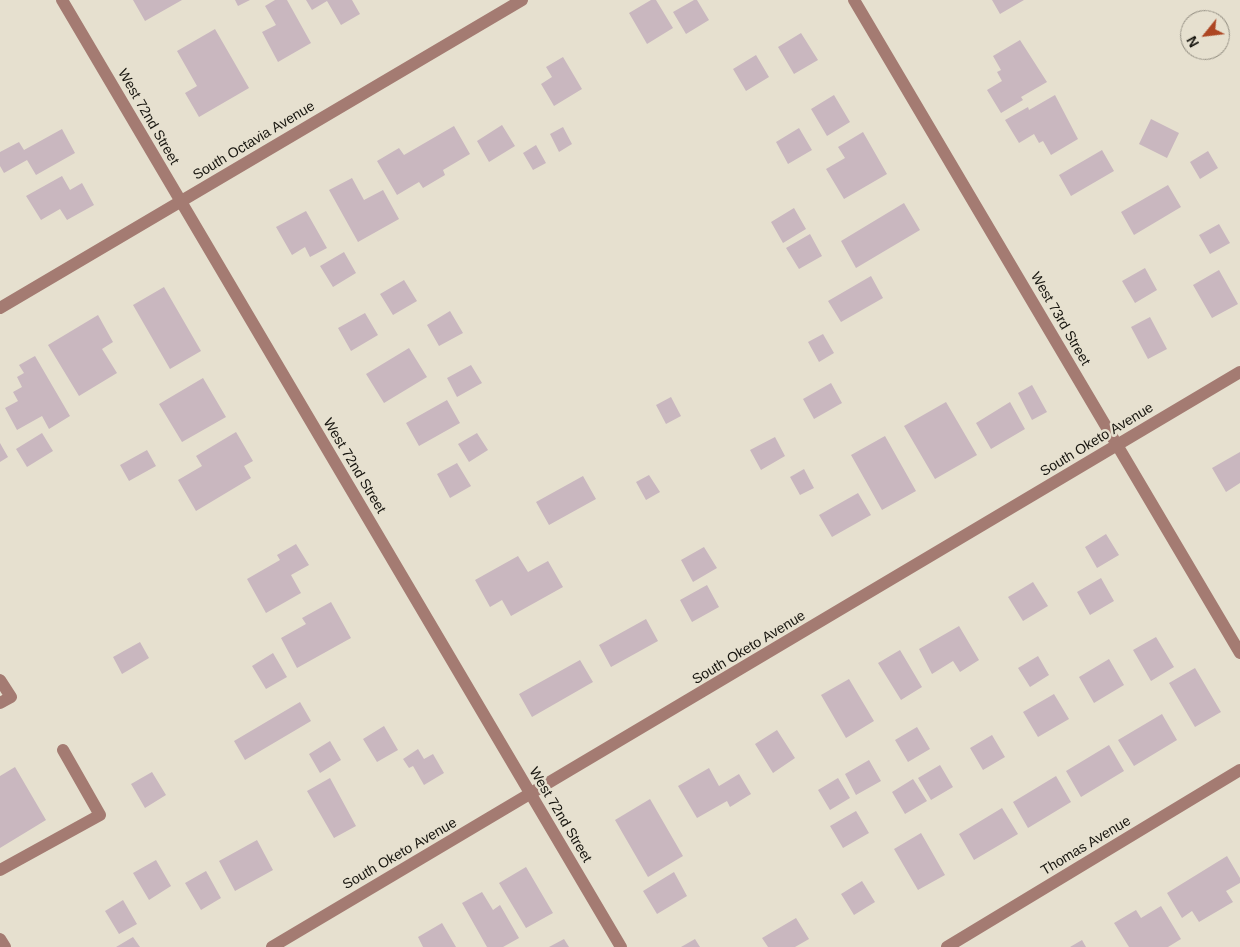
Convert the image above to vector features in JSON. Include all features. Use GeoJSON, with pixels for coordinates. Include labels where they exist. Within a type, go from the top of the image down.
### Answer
{"type":"FeatureCollection","features":[{"type":"Feature","properties":{"kind":"street","name":"West 72nd Street"},"geometry":{"type":"LineString","coordinates":[[62,0],[621,947]]}},
{"type":"Feature","properties":{"kind":"street","name":"South Octavia Avenue"},"geometry":{"type":"LineString","coordinates":[[0,308],[522,0]]}},
{"type":"Feature","properties":{"kind":"street","name":"West 73rd Street"},"geometry":{"type":"LineString","coordinates":[[854,0],[1240,653]]}},
{"type":"Feature","properties":{"kind":"street","name":"South Oketo Avenue"},"geometry":{"type":"LineString","coordinates":[[272,947],[531,795],[1240,372]]}},
{"type":"Feature","properties":{"kind":"street"},"geometry":{"type":"LineString","coordinates":[[0,680],[11,697],[0,704]]}},
{"type":"Feature","properties":{"kind":"street"},"geometry":{"type":"LineString","coordinates":[[0,870],[100,815],[63,750]]}},
{"type":"Feature","properties":{"kind":"street","name":"Thomas Avenue"},"geometry":{"type":"LineString","coordinates":[[947,947],[1240,770]]}},
{"type":"Feature","properties":{"kind":"street"},"geometry":{"type":"LineString","coordinates":[[0,939],[5,947]]}},
{"type":"Feature","properties":{"kind":"building"},"geometry":{"type":"Polygon","coordinates":[[[133,0],[182,0],[145,21],[133,0]]]}},
{"type":"Feature","properties":{"kind":"building"},"geometry":{"type":"Polygon","coordinates":[[[235,0],[250,0],[238,6],[235,0]]]}},
{"type":"Feature","properties":{"kind":"building"},"geometry":{"type":"Polygon","coordinates":[[[275,0],[287,0],[311,43],[278,62],[262,32],[276,25],[265,6],[275,0]]]}},
{"type":"Feature","properties":{"kind":"building"},"geometry":{"type":"Polygon","coordinates":[[[306,0],[352,0],[360,14],[341,25],[327,1],[312,10],[306,0]]]}},
{"type":"Feature","properties":{"kind":"building"},"geometry":{"type":"Polygon","coordinates":[[[651,0],[656,0],[673,28],[647,44],[629,13],[651,0]]]}},
{"type":"Feature","properties":{"kind":"building"},"geometry":{"type":"Polygon","coordinates":[[[697,0],[709,20],[686,34],[673,12],[697,0]]]}},
{"type":"Feature","properties":{"kind":"building"},"geometry":{"type":"Polygon","coordinates":[[[992,0],[1024,0],[1000,14],[992,0]]]}},
{"type":"Feature","properties":{"kind":"building"},"geometry":{"type":"Polygon","coordinates":[[[215,29],[249,88],[199,117],[185,93],[197,86],[177,51],[215,29]]]}},
{"type":"Feature","properties":{"kind":"building"},"geometry":{"type":"Polygon","coordinates":[[[801,33],[818,60],[794,74],[778,47],[801,33]]]}},
{"type":"Feature","properties":{"kind":"building"},"geometry":{"type":"Polygon","coordinates":[[[1020,40],[1047,82],[1021,97],[1023,100],[1001,113],[987,90],[1002,81],[997,72],[1001,70],[993,56],[1020,40]]]}},
{"type":"Feature","properties":{"kind":"building"},"geometry":{"type":"Polygon","coordinates":[[[756,55],[769,77],[746,91],[733,69],[756,55]]]}},
{"type":"Feature","properties":{"kind":"building"},"geometry":{"type":"Polygon","coordinates":[[[563,57],[582,89],[554,106],[541,84],[552,77],[546,67],[563,57]]]}},
{"type":"Feature","properties":{"kind":"building"},"geometry":{"type":"Polygon","coordinates":[[[834,95],[850,122],[827,136],[811,109],[834,95]]]}},
{"type":"Feature","properties":{"kind":"building"},"geometry":{"type":"Polygon","coordinates":[[[1055,95],[1078,139],[1051,155],[1043,141],[1039,143],[1034,134],[1019,143],[1005,120],[1028,107],[1029,110],[1055,95]]]}},
{"type":"Feature","properties":{"kind":"building"},"geometry":{"type":"Polygon","coordinates":[[[1151,119],[1179,133],[1167,158],[1139,144],[1151,119]]]}},
{"type":"Feature","properties":{"kind":"building"},"geometry":{"type":"Polygon","coordinates":[[[502,125],[515,146],[489,162],[477,141],[502,125]]]}},
{"type":"Feature","properties":{"kind":"building"},"geometry":{"type":"Polygon","coordinates":[[[454,126],[470,154],[443,170],[445,175],[423,188],[419,182],[397,195],[377,161],[399,148],[404,155],[454,126]]]}},
{"type":"Feature","properties":{"kind":"building"},"geometry":{"type":"Polygon","coordinates":[[[563,127],[572,144],[559,152],[550,134],[563,127]]]}},
{"type":"Feature","properties":{"kind":"building"},"geometry":{"type":"Polygon","coordinates":[[[799,128],[812,150],[788,164],[776,142],[799,128]]]}},
{"type":"Feature","properties":{"kind":"building"},"geometry":{"type":"Polygon","coordinates":[[[62,129],[75,153],[36,175],[27,160],[4,173],[0,166],[0,152],[19,142],[24,150],[62,129]]]}},
{"type":"Feature","properties":{"kind":"building"},"geometry":{"type":"Polygon","coordinates":[[[863,132],[887,174],[844,199],[826,169],[845,158],[838,147],[863,132]]]}},
{"type":"Feature","properties":{"kind":"building"},"geometry":{"type":"Polygon","coordinates":[[[536,145],[546,163],[533,170],[523,153],[536,145]]]}},
{"type":"Feature","properties":{"kind":"building"},"geometry":{"type":"Polygon","coordinates":[[[1102,150],[1114,171],[1071,196],[1059,175],[1102,150]]]}},
{"type":"Feature","properties":{"kind":"building"},"geometry":{"type":"Polygon","coordinates":[[[1208,151],[1218,168],[1200,179],[1190,162],[1208,151]]]}},
{"type":"Feature","properties":{"kind":"building"},"geometry":{"type":"Polygon","coordinates":[[[62,176],[70,190],[82,183],[94,205],[67,220],[60,209],[41,220],[26,196],[62,176]]]}},
{"type":"Feature","properties":{"kind":"building"},"geometry":{"type":"Polygon","coordinates":[[[352,178],[364,200],[383,190],[399,219],[358,242],[329,190],[352,178]]]}},
{"type":"Feature","properties":{"kind":"building"},"geometry":{"type":"Polygon","coordinates":[[[1168,185],[1181,207],[1134,235],[1121,212],[1168,185]]]}},
{"type":"Feature","properties":{"kind":"building"},"geometry":{"type":"Polygon","coordinates":[[[904,203],[920,230],[856,268],[841,241],[904,203]]]}},
{"type":"Feature","properties":{"kind":"building"},"geometry":{"type":"Polygon","coordinates":[[[794,208],[806,229],[783,243],[771,222],[794,208]]]}},
{"type":"Feature","properties":{"kind":"building"},"geometry":{"type":"Polygon","coordinates":[[[306,211],[327,248],[310,257],[305,247],[292,255],[276,227],[306,211]]]}},
{"type":"Feature","properties":{"kind":"building"},"geometry":{"type":"Polygon","coordinates":[[[1219,224],[1230,243],[1210,254],[1199,235],[1219,224]]]}},
{"type":"Feature","properties":{"kind":"building"},"geometry":{"type":"Polygon","coordinates":[[[810,234],[822,256],[799,269],[786,248],[810,234]]]}},
{"type":"Feature","properties":{"kind":"building"},"geometry":{"type":"Polygon","coordinates":[[[344,252],[356,273],[333,287],[320,266],[344,252]]]}},
{"type":"Feature","properties":{"kind":"building"},"geometry":{"type":"Polygon","coordinates":[[[1145,268],[1157,290],[1135,303],[1122,281],[1145,268]]]}},
{"type":"Feature","properties":{"kind":"building"},"geometry":{"type":"Polygon","coordinates":[[[1219,270],[1238,304],[1212,318],[1193,285],[1219,270]]]}},
{"type":"Feature","properties":{"kind":"building"},"geometry":{"type":"Polygon","coordinates":[[[871,276],[883,298],[841,322],[828,301],[871,276]]]}},
{"type":"Feature","properties":{"kind":"building"},"geometry":{"type":"Polygon","coordinates":[[[404,280],[417,301],[393,315],[380,294],[404,280]]]}},
{"type":"Feature","properties":{"kind":"building"},"geometry":{"type":"Polygon","coordinates":[[[164,287],[201,351],[170,369],[133,305],[164,287]]]}},
{"type":"Feature","properties":{"kind":"building"},"geometry":{"type":"Polygon","coordinates":[[[450,311],[463,333],[439,346],[427,325],[450,311]]]}},
{"type":"Feature","properties":{"kind":"building"},"geometry":{"type":"Polygon","coordinates":[[[365,313],[378,335],[351,351],[338,328],[365,313]]]}},
{"type":"Feature","properties":{"kind":"building"},"geometry":{"type":"Polygon","coordinates":[[[98,315],[113,342],[102,349],[117,373],[79,396],[48,345],[98,315]]]}},
{"type":"Feature","properties":{"kind":"building"},"geometry":{"type":"Polygon","coordinates":[[[1150,317],[1167,349],[1148,359],[1131,327],[1150,317]]]}},
{"type":"Feature","properties":{"kind":"building"},"geometry":{"type":"Polygon","coordinates":[[[823,334],[834,353],[819,362],[808,342],[823,334]]]}},
{"type":"Feature","properties":{"kind":"building"},"geometry":{"type":"Polygon","coordinates":[[[409,348],[427,377],[384,403],[366,374],[409,348]]]}},
{"type":"Feature","properties":{"kind":"building"},"geometry":{"type":"Polygon","coordinates":[[[35,356],[70,416],[49,429],[42,416],[17,430],[5,408],[18,401],[13,392],[22,387],[17,377],[24,373],[19,365],[35,356]]]}},
{"type":"Feature","properties":{"kind":"building"},"geometry":{"type":"Polygon","coordinates":[[[471,365],[482,383],[457,397],[447,378],[471,365]]]}},
{"type":"Feature","properties":{"kind":"building"},"geometry":{"type":"Polygon","coordinates":[[[203,378],[226,417],[182,442],[159,404],[203,378]]]}},
{"type":"Feature","properties":{"kind":"building"},"geometry":{"type":"Polygon","coordinates":[[[831,383],[842,403],[814,419],[803,399],[831,383]]]}},
{"type":"Feature","properties":{"kind":"building"},"geometry":{"type":"Polygon","coordinates":[[[1032,385],[1047,412],[1032,420],[1018,393],[1032,385]]]}},
{"type":"Feature","properties":{"kind":"building"},"geometry":{"type":"Polygon","coordinates":[[[671,397],[681,416],[666,424],[656,405],[671,397]]]}},
{"type":"Feature","properties":{"kind":"building"},"geometry":{"type":"Polygon","coordinates":[[[447,400],[460,423],[419,446],[406,423],[447,400]]]}},
{"type":"Feature","properties":{"kind":"building"},"geometry":{"type":"Polygon","coordinates":[[[946,402],[977,455],[935,479],[904,426],[946,402]]]}},
{"type":"Feature","properties":{"kind":"building"},"geometry":{"type":"Polygon","coordinates":[[[1010,402],[1025,429],[991,449],[976,423],[1010,402]]]}},
{"type":"Feature","properties":{"kind":"building"},"geometry":{"type":"Polygon","coordinates":[[[236,432],[253,461],[244,466],[251,478],[196,511],[178,480],[202,466],[196,456],[236,432]]]}},
{"type":"Feature","properties":{"kind":"building"},"geometry":{"type":"Polygon","coordinates":[[[42,433],[53,451],[27,467],[16,449],[42,433]]]}},
{"type":"Feature","properties":{"kind":"building"},"geometry":{"type":"Polygon","coordinates":[[[477,433],[488,450],[469,462],[458,444],[477,433]]]}},
{"type":"Feature","properties":{"kind":"building"},"geometry":{"type":"Polygon","coordinates":[[[885,436],[916,491],[882,510],[851,455],[885,436]]]}},
{"type":"Feature","properties":{"kind":"building"},"geometry":{"type":"Polygon","coordinates":[[[775,437],[785,456],[761,470],[750,450],[775,437]]]}},
{"type":"Feature","properties":{"kind":"building"},"geometry":{"type":"Polygon","coordinates":[[[0,443],[8,457],[0,462],[0,443]]]}},
{"type":"Feature","properties":{"kind":"building"},"geometry":{"type":"Polygon","coordinates":[[[147,450],[156,466],[129,481],[120,465],[147,450]]]}},
{"type":"Feature","properties":{"kind":"building"},"geometry":{"type":"Polygon","coordinates":[[[1240,452],[1240,483],[1226,492],[1212,468],[1240,452]]]}},
{"type":"Feature","properties":{"kind":"building"},"geometry":{"type":"Polygon","coordinates":[[[457,463],[471,486],[450,498],[437,474],[457,463]]]}},
{"type":"Feature","properties":{"kind":"building"},"geometry":{"type":"Polygon","coordinates":[[[804,469],[814,488],[800,495],[790,477],[804,469]]]}},
{"type":"Feature","properties":{"kind":"building"},"geometry":{"type":"Polygon","coordinates":[[[649,475],[660,492],[646,500],[636,482],[649,475]]]}},
{"type":"Feature","properties":{"kind":"building"},"geometry":{"type":"Polygon","coordinates":[[[583,476],[596,499],[549,525],[536,502],[583,476]]]}},
{"type":"Feature","properties":{"kind":"building"},"geometry":{"type":"Polygon","coordinates":[[[858,493],[871,515],[832,537],[819,515],[858,493]]]}},
{"type":"Feature","properties":{"kind":"building"},"geometry":{"type":"Polygon","coordinates":[[[1106,534],[1119,555],[1097,568],[1085,547],[1106,534]]]}},
{"type":"Feature","properties":{"kind":"building"},"geometry":{"type":"Polygon","coordinates":[[[296,544],[309,565],[291,575],[301,593],[266,613],[247,579],[280,560],[277,555],[296,544]]]}},
{"type":"Feature","properties":{"kind":"building"},"geometry":{"type":"Polygon","coordinates":[[[704,547],[717,568],[693,582],[681,560],[704,547]]]}},
{"type":"Feature","properties":{"kind":"building"},"geometry":{"type":"Polygon","coordinates":[[[518,556],[528,572],[548,561],[563,587],[511,616],[502,600],[490,607],[475,580],[518,556]]]}},
{"type":"Feature","properties":{"kind":"building"},"geometry":{"type":"Polygon","coordinates":[[[1101,578],[1114,601],[1090,615],[1077,592],[1101,578]]]}},
{"type":"Feature","properties":{"kind":"building"},"geometry":{"type":"Polygon","coordinates":[[[1033,582],[1048,606],[1023,621],[1008,597],[1033,582]]]}},
{"type":"Feature","properties":{"kind":"building"},"geometry":{"type":"Polygon","coordinates":[[[707,585],[719,607],[692,622],[680,600],[707,585]]]}},
{"type":"Feature","properties":{"kind":"building"},"geometry":{"type":"Polygon","coordinates":[[[331,602],[351,638],[297,668],[281,638],[306,624],[302,618],[331,602]]]}},
{"type":"Feature","properties":{"kind":"building"},"geometry":{"type":"Polygon","coordinates":[[[646,619],[658,641],[611,667],[599,645],[646,619]]]}},
{"type":"Feature","properties":{"kind":"building"},"geometry":{"type":"Polygon","coordinates":[[[959,626],[979,660],[960,672],[953,661],[932,674],[919,649],[959,626]]]}},
{"type":"Feature","properties":{"kind":"building"},"geometry":{"type":"Polygon","coordinates":[[[1156,637],[1174,667],[1151,681],[1133,650],[1156,637]]]}},
{"type":"Feature","properties":{"kind":"building"},"geometry":{"type":"Polygon","coordinates":[[[140,642],[149,658],[122,674],[113,657],[140,642]]]}},
{"type":"Feature","properties":{"kind":"building"},"geometry":{"type":"Polygon","coordinates":[[[900,650],[922,687],[901,700],[878,663],[900,650]]]}},
{"type":"Feature","properties":{"kind":"building"},"geometry":{"type":"Polygon","coordinates":[[[273,653],[287,677],[266,689],[252,666],[273,653]]]}},
{"type":"Feature","properties":{"kind":"building"},"geometry":{"type":"Polygon","coordinates":[[[1038,656],[1049,675],[1030,687],[1018,668],[1038,656]]]}},
{"type":"Feature","properties":{"kind":"building"},"geometry":{"type":"Polygon","coordinates":[[[1109,659],[1124,685],[1094,703],[1079,677],[1109,659]]]}},
{"type":"Feature","properties":{"kind":"building"},"geometry":{"type":"Polygon","coordinates":[[[580,660],[593,682],[532,717],[519,694],[580,660]]]}},
{"type":"Feature","properties":{"kind":"building"},"geometry":{"type":"Polygon","coordinates":[[[1195,668],[1221,712],[1195,727],[1169,683],[1195,668]]]}},
{"type":"Feature","properties":{"kind":"building"},"geometry":{"type":"Polygon","coordinates":[[[849,679],[874,721],[846,738],[821,695],[849,679]]]}},
{"type":"Feature","properties":{"kind":"building"},"geometry":{"type":"Polygon","coordinates":[[[1054,694],[1069,719],[1038,737],[1023,712],[1054,694]]]}},
{"type":"Feature","properties":{"kind":"building"},"geometry":{"type":"Polygon","coordinates":[[[300,702],[311,721],[245,760],[234,741],[300,702]]]}},
{"type":"Feature","properties":{"kind":"building"},"geometry":{"type":"Polygon","coordinates":[[[1162,714],[1177,740],[1134,766],[1118,740],[1162,714]]]}},
{"type":"Feature","properties":{"kind":"building"},"geometry":{"type":"Polygon","coordinates":[[[384,726],[398,750],[377,762],[363,739],[384,726]]]}},
{"type":"Feature","properties":{"kind":"building"},"geometry":{"type":"Polygon","coordinates":[[[917,727],[930,749],[908,762],[895,740],[917,727]]]}},
{"type":"Feature","properties":{"kind":"building"},"geometry":{"type":"Polygon","coordinates":[[[777,730],[795,758],[773,773],[755,744],[777,730]]]}},
{"type":"Feature","properties":{"kind":"building"},"geometry":{"type":"Polygon","coordinates":[[[992,735],[1005,757],[983,770],[970,748],[992,735]]]}},
{"type":"Feature","properties":{"kind":"building"},"geometry":{"type":"Polygon","coordinates":[[[330,741],[341,760],[320,773],[309,754],[330,741]]]}},
{"type":"Feature","properties":{"kind":"building"},"geometry":{"type":"Polygon","coordinates":[[[1109,745],[1124,771],[1081,797],[1066,771],[1109,745]]]}},
{"type":"Feature","properties":{"kind":"building"},"geometry":{"type":"Polygon","coordinates":[[[418,749],[424,759],[433,754],[444,773],[424,785],[413,766],[409,768],[403,759],[418,749]]]}},
{"type":"Feature","properties":{"kind":"building"},"geometry":{"type":"Polygon","coordinates":[[[869,760],[881,781],[856,795],[845,774],[869,760]]]}},
{"type":"Feature","properties":{"kind":"building"},"geometry":{"type":"Polygon","coordinates":[[[940,765],[953,787],[931,800],[918,778],[940,765]]]}},
{"type":"Feature","properties":{"kind":"building"},"geometry":{"type":"Polygon","coordinates":[[[15,767],[46,820],[0,848],[0,776],[15,767]]]}},
{"type":"Feature","properties":{"kind":"building"},"geometry":{"type":"Polygon","coordinates":[[[709,768],[719,786],[739,774],[751,794],[730,807],[727,801],[697,818],[678,786],[709,768]]]}},
{"type":"Feature","properties":{"kind":"building"},"geometry":{"type":"Polygon","coordinates":[[[152,772],[166,795],[145,808],[131,784],[152,772]]]}},
{"type":"Feature","properties":{"kind":"building"},"geometry":{"type":"Polygon","coordinates":[[[1056,776],[1071,802],[1028,828],[1013,802],[1056,776]]]}},
{"type":"Feature","properties":{"kind":"building"},"geometry":{"type":"Polygon","coordinates":[[[330,778],[356,826],[334,838],[307,791],[330,778]]]}},
{"type":"Feature","properties":{"kind":"building"},"geometry":{"type":"Polygon","coordinates":[[[838,778],[850,798],[830,810],[818,790],[838,778]]]}},
{"type":"Feature","properties":{"kind":"building"},"geometry":{"type":"Polygon","coordinates":[[[913,779],[927,801],[905,814],[892,792],[913,779]]]}},
{"type":"Feature","properties":{"kind":"building"},"geometry":{"type":"Polygon","coordinates":[[[650,799],[683,856],[648,877],[615,820],[650,799]]]}},
{"type":"Feature","properties":{"kind":"building"},"geometry":{"type":"Polygon","coordinates":[[[1002,808],[1018,834],[974,860],[959,834],[1002,808]]]}},
{"type":"Feature","properties":{"kind":"building"},"geometry":{"type":"Polygon","coordinates":[[[856,811],[869,833],[843,848],[830,826],[856,811]]]}},
{"type":"Feature","properties":{"kind":"building"},"geometry":{"type":"Polygon","coordinates":[[[921,833],[945,875],[918,890],[894,849],[921,833]]]}},
{"type":"Feature","properties":{"kind":"building"},"geometry":{"type":"Polygon","coordinates":[[[257,840],[273,870],[235,891],[219,861],[257,840]]]}},
{"type":"Feature","properties":{"kind":"building"},"geometry":{"type":"Polygon","coordinates":[[[1227,856],[1240,878],[1240,883],[1226,891],[1233,902],[1199,922],[1192,911],[1182,918],[1167,893],[1227,856]]]}},
{"type":"Feature","properties":{"kind":"building"},"geometry":{"type":"Polygon","coordinates":[[[156,860],[171,886],[149,900],[133,873],[156,860]]]}},
{"type":"Feature","properties":{"kind":"building"},"geometry":{"type":"Polygon","coordinates":[[[526,867],[553,913],[526,928],[499,883],[526,867]]]}},
{"type":"Feature","properties":{"kind":"building"},"geometry":{"type":"Polygon","coordinates":[[[206,871],[221,898],[201,910],[185,883],[206,871]]]}},
{"type":"Feature","properties":{"kind":"building"},"geometry":{"type":"Polygon","coordinates":[[[674,872],[687,896],[657,914],[643,891],[674,872]]]}},
{"type":"Feature","properties":{"kind":"building"},"geometry":{"type":"Polygon","coordinates":[[[862,881],[875,902],[854,915],[841,894],[862,881]]]}},
{"type":"Feature","properties":{"kind":"building"},"geometry":{"type":"Polygon","coordinates":[[[482,892],[493,910],[500,905],[519,938],[503,947],[487,947],[462,903],[482,892]]]}},
{"type":"Feature","properties":{"kind":"building"},"geometry":{"type":"Polygon","coordinates":[[[123,900],[137,924],[119,934],[105,911],[123,900]]]}},
{"type":"Feature","properties":{"kind":"building"},"geometry":{"type":"Polygon","coordinates":[[[1161,906],[1181,939],[1168,947],[1129,947],[1114,923],[1136,910],[1141,918],[1161,906]]]}},
{"type":"Feature","properties":{"kind":"building"},"geometry":{"type":"Polygon","coordinates":[[[796,918],[809,939],[795,947],[768,947],[762,938],[796,918]]]}},
{"type":"Feature","properties":{"kind":"building"},"geometry":{"type":"Polygon","coordinates":[[[442,923],[456,947],[423,947],[418,937],[442,923]]]}},
{"type":"Feature","properties":{"kind":"building"},"geometry":{"type":"Polygon","coordinates":[[[133,937],[140,947],[116,947],[133,937]]]}},
{"type":"Feature","properties":{"kind":"building"},"geometry":{"type":"Polygon","coordinates":[[[564,939],[569,947],[549,947],[564,939]]]}},
{"type":"Feature","properties":{"kind":"building"},"geometry":{"type":"Polygon","coordinates":[[[695,939],[700,947],[681,947],[695,939]]]}},
{"type":"Feature","properties":{"kind":"building"},"geometry":{"type":"Polygon","coordinates":[[[1082,940],[1086,947],[1070,947],[1082,940]]]}}]}
